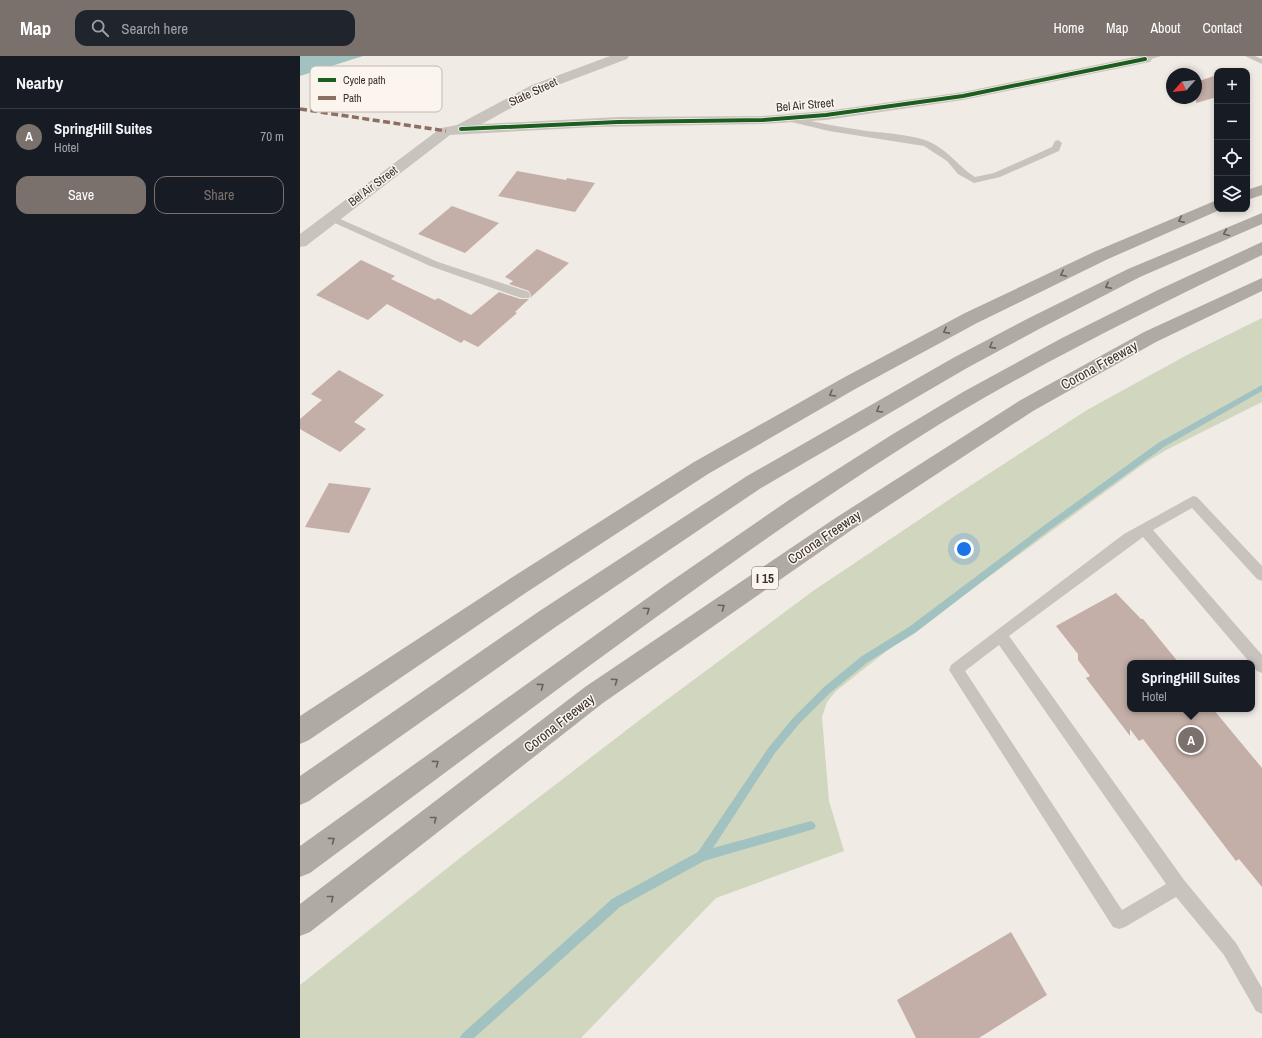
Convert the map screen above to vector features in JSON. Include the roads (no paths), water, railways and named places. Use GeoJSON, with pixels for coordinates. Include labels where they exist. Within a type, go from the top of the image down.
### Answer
{"type":"FeatureCollection","features":[{"type":"Feature","properties":{"kind":"highway"},"geometry":{"type":"LineString","coordinates":[[1250,194],[1262,190]]}},
{"type":"Feature","properties":{"kind":"highway"},"geometry":{"type":"LineString","coordinates":[[300,731],[519,584],[700,468],[971,318],[1102,255],[1214,206]]}},
{"type":"Feature","properties":{"kind":"highway"},"geometry":{"type":"LineString","coordinates":[[300,792],[548,618],[754,482],[960,363],[1035,323],[1134,273],[1262,218]]}},
{"type":"Feature","properties":{"kind":"highway"},"geometry":{"type":"LineString","coordinates":[[300,863],[608,637],[813,495],[1005,376],[1153,299],[1262,248]]}},
{"type":"Feature","properties":{"kind":"highway","name":"Corona Freeway"},"geometry":{"type":"LineString","coordinates":[[300,922],[594,695],[845,523],[1026,406],[1150,337],[1262,284]]}},
{"type":"Feature","properties":{"kind":"street","name":"State Street"},"geometry":{"type":"LineString","coordinates":[[454,130],[537,88],[622,56]]}},
{"type":"Feature","properties":{"kind":"street","name":"Bel Air Street"},"geometry":{"type":"LineString","coordinates":[[300,242],[330,218],[454,130],[639,121],[786,118],[906,106],[994,91],[1151,57]]}},
{"type":"Feature","properties":{"kind":"lane"},"geometry":{"type":"LineString","coordinates":[[1249,56],[1262,62]]}},
{"type":"Feature","properties":{"kind":"lane"},"geometry":{"type":"LineString","coordinates":[[786,118],[829,128],[892,137],[927,144],[950,159],[961,172],[974,180],[997,175],[1056,148],[1058,143]]}},
{"type":"Feature","properties":{"kind":"lane"},"geometry":{"type":"LineString","coordinates":[[330,218],[434,264],[525,295]]}},
{"type":"Feature","properties":{"kind":"lane"},"geometry":{"type":"LineString","coordinates":[[1178,886],[1119,921],[956,670],[1129,538],[1193,501],[1262,575]]}},
{"type":"Feature","properties":{"kind":"lane"},"geometry":{"type":"LineString","coordinates":[[1144,529],[1262,666]]}},
{"type":"Feature","properties":{"kind":"lane"},"geometry":{"type":"LineString","coordinates":[[1000,635],[1178,886],[1230,949],[1262,1005]]}},
{"type":"Feature","properties":{"kind":"water"},"geometry":{"type":"Polygon","coordinates":[[[300,56],[363,56],[332,66],[310,66],[310,73],[300,76],[300,56]]]}},
{"type":"Feature","properties":{"kind":"waterway"},"geometry":{"type":"LineString","coordinates":[[702,856],[772,750],[796,721],[827,690],[865,659],[912,630],[1045,529],[1161,445],[1262,388]]}},
{"type":"Feature","properties":{"kind":"waterway"},"geometry":{"type":"LineString","coordinates":[[702,856],[811,826]]}},
{"type":"Feature","properties":{"kind":"waterway"},"geometry":{"type":"LineString","coordinates":[[466,1038],[616,903],[702,856]]}},
{"type":"Feature","properties":{"kind":"place","name":"SpringHill Suites"},"geometry":{"type":"Point","coordinates":[1191,740]}}]}
